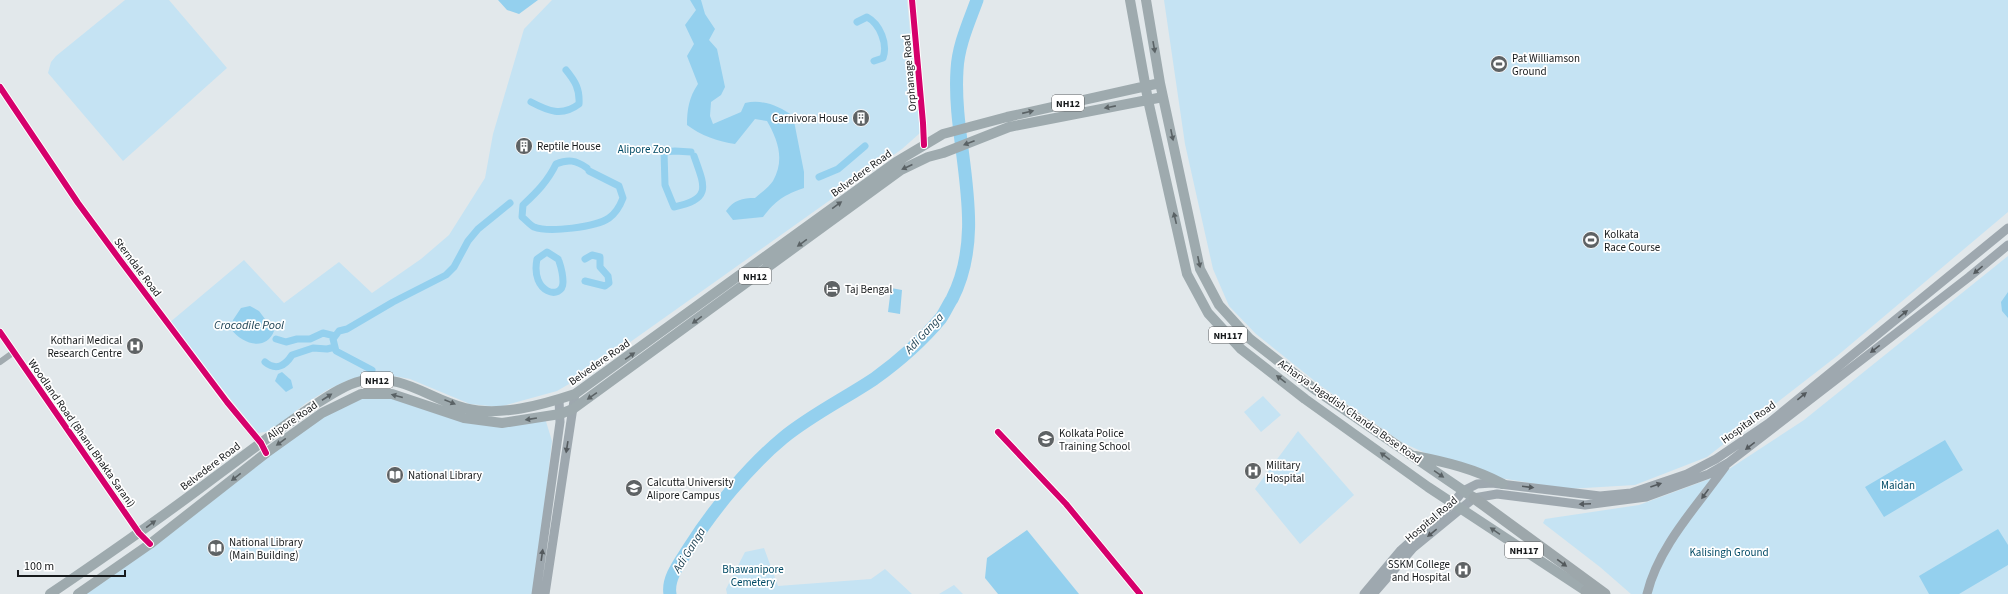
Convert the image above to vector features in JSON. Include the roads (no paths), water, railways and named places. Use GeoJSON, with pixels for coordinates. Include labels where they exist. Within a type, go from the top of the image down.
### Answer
{"type":"FeatureCollection","features":[{"type":"Feature","properties":{"kind":"highway","name":"Acharya Jagadish Chandra Bose Road"},"geometry":{"type":"LineString","coordinates":[[1130,0],[1148,100],[1187,274],[1208,313],[1241,349],[1305,399],[1453,503],[1588,593]]}},
{"type":"Feature","properties":{"kind":"highway","name":"Acharya Jagadish Chandra Bose Road"},"geometry":{"type":"LineString","coordinates":[[1146,0],[1160,83],[1200,269],[1219,305],[1250,339],[1312,388],[1474,498],[1605,594]]}},
{"type":"Feature","properties":{"kind":"highway","name":"Belvedere Road"},"geometry":{"type":"LineString","coordinates":[[50,594],[139,533],[261,443],[338,390],[361,382],[395,381],[412,386],[465,408],[487,410],[507,410],[559,400],[575,394],[896,162],[943,134],[990,121],[1160,83]]}},
{"type":"Feature","properties":{"kind":"highway","name":"Belvedere Road"},"geometry":{"type":"LineString","coordinates":[[560,414],[573,409],[901,170],[928,157],[943,153],[1009,127],[1164,97]]}},
{"type":"Feature","properties":{"kind":"highway"},"geometry":{"type":"LineString","coordinates":[[1305,399],[1312,388]]}},
{"type":"Feature","properties":{"kind":"highway","name":"Alipore Road"},"geometry":{"type":"LineString","coordinates":[[78,594],[150,544],[266,453],[322,412],[360,394],[392,394],[464,418],[502,423],[560,414]]}},
{"type":"Feature","properties":{"kind":"highway"},"geometry":{"type":"LineString","coordinates":[[1411,455],[1458,466],[1488,476],[1503,484]]}},
{"type":"Feature","properties":{"kind":"main road","name":"Hospital Road"},"geometry":{"type":"LineString","coordinates":[[1364,594],[1401,550],[1453,503],[1463,491],[1477,484],[1503,484],[1600,496],[1631,493],[1687,474],[1716,459],[1769,423],[2008,228]]}},
{"type":"Feature","properties":{"kind":"main road","name":"Hospital Road"},"geometry":{"type":"LineString","coordinates":[[1373,594],[1413,548],[1474,498],[1497,494],[1585,505],[1646,497],[1709,474],[1728,462],[1963,282],[2008,245]]}},
{"type":"Feature","properties":{"kind":"main road"},"geometry":{"type":"LineString","coordinates":[[545,594],[575,394]]}},
{"type":"Feature","properties":{"kind":"main road"},"geometry":{"type":"LineString","coordinates":[[536,594],[560,414],[559,400]]}},
{"type":"Feature","properties":{"kind":"main road","name":"Hospital Road"},"geometry":{"type":"LineString","coordinates":[[1647,594],[1651,577],[1675,536],[1728,462]]}},
{"type":"Feature","properties":{"kind":"street","name":"Orphanage Road"},"geometry":{"type":"LineString","coordinates":[[912,0],[924,145]]}},
{"type":"Feature","properties":{"kind":"street","name":"Sterndale Road"},"geometry":{"type":"LineString","coordinates":[[0,87],[78,203],[227,402],[261,443],[266,453]]}},
{"type":"Feature","properties":{"kind":"street","name":"Woodland Road (Bhanu Bhakta Sarani)"},"geometry":{"type":"LineString","coordinates":[[0,332],[139,533],[150,544]]}},
{"type":"Feature","properties":{"kind":"street"},"geometry":{"type":"LineString","coordinates":[[0,362],[14,352]]}},
{"type":"Feature","properties":{"kind":"street"},"geometry":{"type":"LineString","coordinates":[[998,432],[1066,504],[1140,594]]}},
{"type":"Feature","properties":{"kind":"water"},"geometry":{"type":"Polygon","coordinates":[[[498,0],[538,0],[519,14],[507,10],[498,0]]]}},
{"type":"Feature","properties":{"kind":"water"},"geometry":{"type":"Polygon","coordinates":[[[690,0],[701,0],[705,14],[715,29],[709,40],[717,49],[725,87],[721,95],[711,102],[710,116],[713,124],[741,112],[745,103],[752,102],[770,104],[793,116],[804,172],[804,188],[781,199],[772,206],[763,217],[733,220],[726,211],[732,204],[739,200],[755,198],[773,181],[777,173],[779,165],[779,150],[767,121],[755,119],[735,144],[710,138],[687,125],[689,104],[692,94],[698,84],[687,56],[694,44],[685,25],[696,10],[690,0]]]}},
{"type":"Feature","properties":{"kind":"water"},"geometry":{"type":"Polygon","coordinates":[[[891,288],[902,290],[900,314],[888,312],[891,288]]]}},
{"type":"Feature","properties":{"kind":"water"},"geometry":{"type":"Polygon","coordinates":[[[2008,292],[2008,318],[2002,311],[2001,302],[2008,292]]]}},
{"type":"Feature","properties":{"kind":"water","name":"Crocodile Pool"},"geometry":{"type":"Polygon","coordinates":[[[250,306],[259,311],[274,331],[270,338],[260,344],[254,344],[241,339],[231,329],[233,320],[241,308],[250,306]]]}},
{"type":"Feature","properties":{"kind":"water"},"geometry":{"type":"Polygon","coordinates":[[[282,372],[291,380],[293,388],[286,392],[275,381],[278,374],[282,372]]]}},
{"type":"Feature","properties":{"kind":"water"},"geometry":{"type":"Polygon","coordinates":[[[1945,440],[1963,470],[1884,517],[1865,487],[1945,440]]]}},
{"type":"Feature","properties":{"kind":"water"},"geometry":{"type":"Polygon","coordinates":[[[1998,529],[2008,545],[2008,565],[1959,594],[1929,594],[1919,576],[1998,529]]]}},
{"type":"Feature","properties":{"kind":"water"},"geometry":{"type":"Polygon","coordinates":[[[1027,530],[1079,594],[998,594],[985,578],[987,558],[1027,530]]]}},
{"type":"Feature","properties":{"kind":"waterway","name":"Adi Ganga"},"geometry":{"type":"LineString","coordinates":[[670,594],[671,582],[675,570],[682,558],[720,504],[744,475],[783,438],[816,414],[874,379],[901,358],[918,343],[941,318],[952,299],[963,272],[968,243],[969,215],[959,127],[957,70],[959,52],[967,25],[977,0]]}},
{"type":"Feature","properties":{"kind":"waterway"},"geometry":{"type":"LineString","coordinates":[[857,22],[867,17],[876,24],[882,35],[884,41],[883,58],[874,61]]}},
{"type":"Feature","properties":{"kind":"waterway"},"geometry":{"type":"LineString","coordinates":[[531,102],[543,108],[555,111],[567,110],[579,104],[579,94],[576,86],[566,70]]}},
{"type":"Feature","properties":{"kind":"waterway"},"geometry":{"type":"LineString","coordinates":[[819,177],[838,169],[865,146]]}},
{"type":"Feature","properties":{"kind":"waterway"},"geometry":{"type":"LineString","coordinates":[[691,152],[664,152],[665,185],[674,207],[686,204],[700,196],[703,184],[694,156]]}},
{"type":"Feature","properties":{"kind":"waterway"},"geometry":{"type":"LineString","coordinates":[[587,168],[572,161],[564,161],[556,164],[549,176],[533,196],[523,205],[522,217],[534,227],[541,229],[572,228],[594,224],[609,218],[618,209],[623,198],[619,186],[589,171]]}},
{"type":"Feature","properties":{"kind":"waterway"},"geometry":{"type":"LineString","coordinates":[[372,370],[336,351],[333,339],[339,331],[347,329],[393,302],[446,275],[454,267],[468,241],[478,229],[510,203]]}},
{"type":"Feature","properties":{"kind":"waterway"},"geometry":{"type":"LineString","coordinates":[[558,259],[547,252],[537,259],[536,271],[538,280],[542,287],[547,291],[553,292],[562,288],[563,277],[559,261]]}},
{"type":"Feature","properties":{"kind":"waterway"},"geometry":{"type":"LineString","coordinates":[[585,259],[592,255],[600,257],[600,267],[608,276],[609,283],[605,286],[585,281]]}},
{"type":"Feature","properties":{"kind":"waterway"},"geometry":{"type":"LineString","coordinates":[[276,339],[286,342],[297,339],[310,339],[323,333],[335,336]]}},
{"type":"Feature","properties":{"kind":"waterway"},"geometry":{"type":"LineString","coordinates":[[265,362],[269,365],[277,367],[286,362],[292,355],[313,348],[327,349],[335,347]]}},
{"type":"Feature","properties":{"kind":"place","name":"Pat Williamson Ground"},"geometry":{"type":"Point","coordinates":[1499,64]}},
{"type":"Feature","properties":{"kind":"place","name":"Carnivora House"},"geometry":{"type":"Point","coordinates":[861,118]}},
{"type":"Feature","properties":{"kind":"place","name":"Reptile House"},"geometry":{"type":"Point","coordinates":[524,146]}},
{"type":"Feature","properties":{"kind":"place","name":"Kolkata Race Course"},"geometry":{"type":"Point","coordinates":[1591,240]}},
{"type":"Feature","properties":{"kind":"place","name":"Taj Bengal"},"geometry":{"type":"Point","coordinates":[832,289]}},
{"type":"Feature","properties":{"kind":"place","name":"Kothari Medical Research Centre"},"geometry":{"type":"Point","coordinates":[135,346]}},
{"type":"Feature","properties":{"kind":"place","name":"Kolkata Police Training School"},"geometry":{"type":"Point","coordinates":[1046,439]}},
{"type":"Feature","properties":{"kind":"place","name":"Military Hospital"},"geometry":{"type":"Point","coordinates":[1253,471]}},
{"type":"Feature","properties":{"kind":"place","name":"National Library"},"geometry":{"type":"Point","coordinates":[395,475]}},
{"type":"Feature","properties":{"kind":"place","name":"Calcutta University Alipore Campus"},"geometry":{"type":"Point","coordinates":[634,488]}},
{"type":"Feature","properties":{"kind":"place","name":"National Library (Main Building)"},"geometry":{"type":"Point","coordinates":[216,548]}},
{"type":"Feature","properties":{"kind":"place","name":"SSKM College and Hospital"},"geometry":{"type":"Point","coordinates":[1463,570]}},
{"type":"Feature","properties":{"kind":"park label","name":"Alipore Zoo"},"geometry":{"type":"Point","coordinates":[644,149]}},
{"type":"Feature","properties":{"kind":"park label","name":"Maidan"},"geometry":{"type":"Point","coordinates":[1898,485]}},
{"type":"Feature","properties":{"kind":"park label","name":"Kalisingh Ground"},"geometry":{"type":"Point","coordinates":[1729,552]}},
{"type":"Feature","properties":{"kind":"park label","name":"Bhawanipore Cemetery"},"geometry":{"type":"Point","coordinates":[753,575]}}]}
